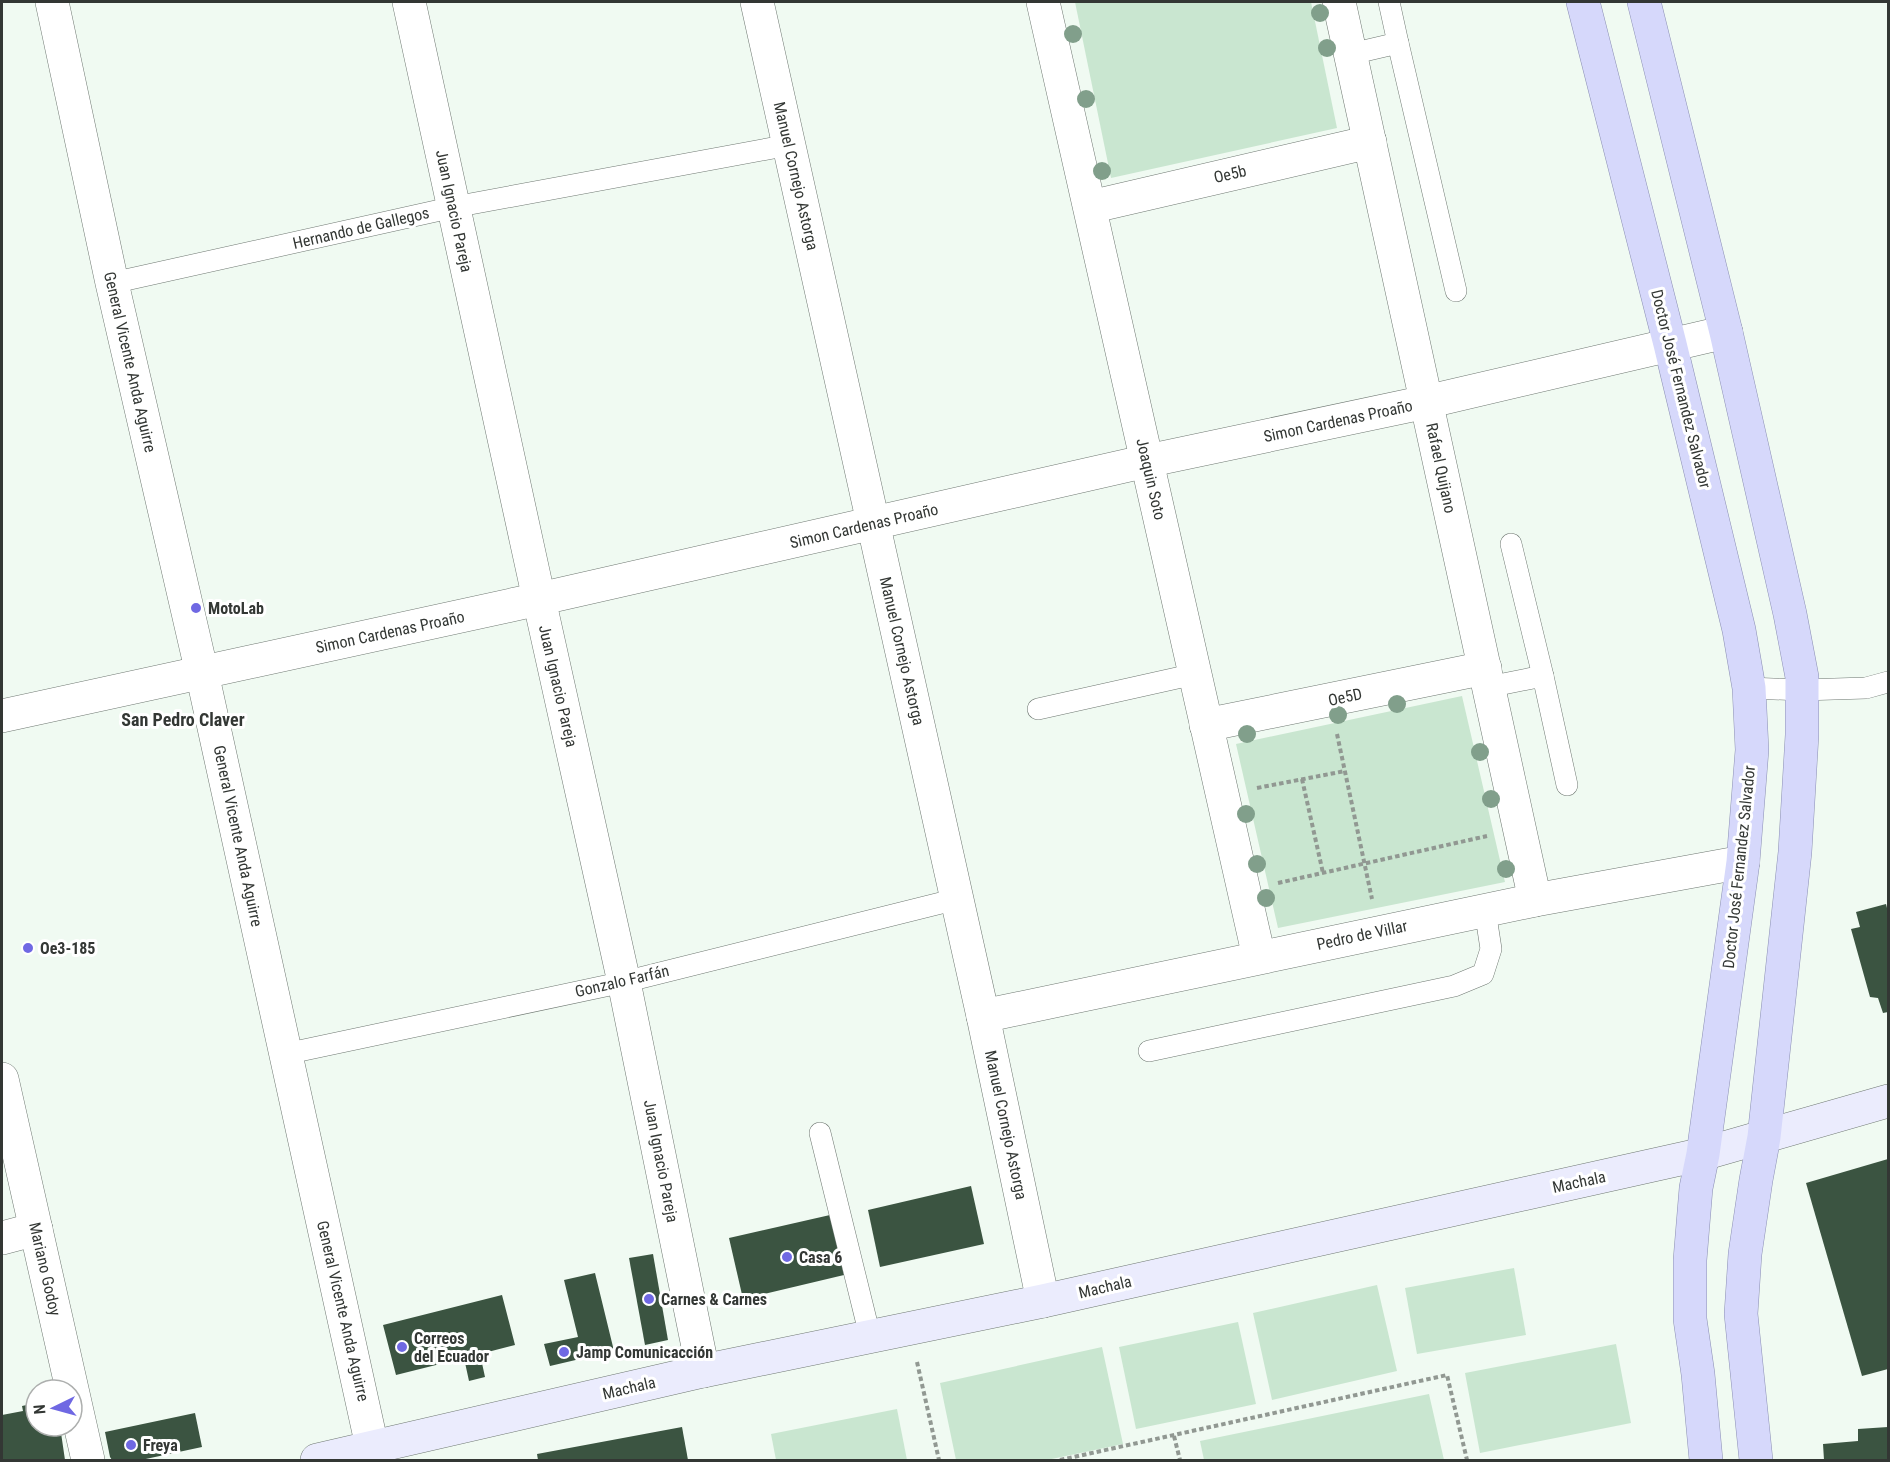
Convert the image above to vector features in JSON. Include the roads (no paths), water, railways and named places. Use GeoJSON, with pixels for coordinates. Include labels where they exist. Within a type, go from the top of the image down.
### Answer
{"type":"FeatureCollection","features":[{"type":"Feature","properties":{"kind":"main road","name":"Doctor José Fernandez Salvador"},"geometry":{"type":"LineString","coordinates":[[1583,2],[1740,630],[1749,688],[1752,750],[1743,862],[1703,1154],[1696,1188],[1691,1248],[1690,1319],[1706,1461]]}},
{"type":"Feature","properties":{"kind":"main road"},"geometry":{"type":"LineString","coordinates":[[1644,2],[1726,332],[1790,614],[1802,677],[1802,735],[1795,852],[1764,1137],[1745,1254],[1741,1314],[1756,1461]]}},
{"type":"Feature","properties":{"kind":"main road","name":"Machala"},"geometry":{"type":"LineString","coordinates":[[317,1461],[374,1455],[703,1371],[1043,1300],[1703,1154],[1888,1101]]}},
{"type":"Feature","properties":{"kind":"street","name":"General Vicente Anda Aguirre"},"geometry":{"type":"LineString","coordinates":[[52,2],[112,284],[202,673],[374,1455]]}},
{"type":"Feature","properties":{"kind":"street","name":"Juan Ignacio Pareja"},"geometry":{"type":"LineString","coordinates":[[409,2],[538,599],[624,982],[703,1371]]}},
{"type":"Feature","properties":{"kind":"street","name":"Manuel Cornejo Astorga"},"geometry":{"type":"LineString","coordinates":[[757,2],[983,1016],[1043,1300]]}},
{"type":"Feature","properties":{"kind":"street","name":"Joaquin Soto"},"geometry":{"type":"LineString","coordinates":[[1043,2],[1259,957]]}},
{"type":"Feature","properties":{"kind":"street","name":"Rafael Quijano"},"geometry":{"type":"LineString","coordinates":[[1339,2],[1535,900]]}},
{"type":"Feature","properties":{"kind":"street","name":"Oe5b"},"geometry":{"type":"LineString","coordinates":[[1090,207],[1370,142]]}},
{"type":"Feature","properties":{"kind":"street","name":"Simon Cardenas Proaño"},"geometry":{"type":"LineString","coordinates":[[2,716],[538,599],[1147,461],[1426,402],[1726,332]]}},
{"type":"Feature","properties":{"kind":"street","name":"Oe5D"},"geometry":{"type":"LineString","coordinates":[[1206,725],[1486,677]]}},
{"type":"Feature","properties":{"kind":"street","name":"Pedro de Villar"},"geometry":{"type":"LineString","coordinates":[[983,1016],[1485,910],[1743,862]]}},
{"type":"Feature","properties":{"kind":"street","name":"Mariano Godoy"},"geometry":{"type":"LineString","coordinates":[[2,1078],[88,1461]]}},
{"type":"Feature","properties":{"kind":"street"},"geometry":{"type":"LineString","coordinates":[[2,1238],[36,1229]]}},
{"type":"Feature","properties":{"kind":"lane"},"geometry":{"type":"LineString","coordinates":[[1389,2],[1456,291]]}},
{"type":"Feature","properties":{"kind":"lane"},"geometry":{"type":"LineString","coordinates":[[1351,54],[1398,43]]}},
{"type":"Feature","properties":{"kind":"lane","name":"Hernando de Gallegos"},"geometry":{"type":"LineString","coordinates":[[112,284],[454,207],[789,145]]}},
{"type":"Feature","properties":{"kind":"lane"},"geometry":{"type":"LineString","coordinates":[[1511,544],[1567,785]]}},
{"type":"Feature","properties":{"kind":"lane"},"geometry":{"type":"LineString","coordinates":[[1038,709],[1195,674]]}},
{"type":"Feature","properties":{"kind":"lane"},"geometry":{"type":"LineString","coordinates":[[1486,677],[1543,676]]}},
{"type":"Feature","properties":{"kind":"lane"},"geometry":{"type":"LineString","coordinates":[[1749,688],[1802,690],[1866,688],[1888,682]]}},
{"type":"Feature","properties":{"kind":"lane","name":"Gonzalo Farfán"},"geometry":{"type":"LineString","coordinates":[[285,1054],[624,982],[957,899]]}},
{"type":"Feature","properties":{"kind":"lane"},"geometry":{"type":"LineString","coordinates":[[1149,1051],[1469,981],[1483,974],[1491,949],[1485,910]]}},
{"type":"Feature","properties":{"kind":"lane"},"geometry":{"type":"LineString","coordinates":[[820,1133],[870,1336]]}},
{"type":"Feature","properties":{"kind":"place","name":"MotoLab"},"geometry":{"type":"Point","coordinates":[196,608]}},
{"type":"Feature","properties":{"kind":"place","name":"Oe3-185"},"geometry":{"type":"Point","coordinates":[28,948]}},
{"type":"Feature","properties":{"kind":"place","name":"Casa 6"},"geometry":{"type":"Point","coordinates":[787,1257]}},
{"type":"Feature","properties":{"kind":"place","name":"Carnes & Carnes"},"geometry":{"type":"Point","coordinates":[649,1299]}},
{"type":"Feature","properties":{"kind":"place","name":"Correos del Ecuador"},"geometry":{"type":"Point","coordinates":[402,1347]}},
{"type":"Feature","properties":{"kind":"place","name":"Jamp Comunicacción"},"geometry":{"type":"Point","coordinates":[564,1352]}},
{"type":"Feature","properties":{"kind":"place","name":"Freya"},"geometry":{"type":"Point","coordinates":[131,1445]}},
{"type":"Feature","properties":{"kind":"district","name":"San Pedro Claver"},"geometry":{"type":"Point","coordinates":[183,719]}}]}
